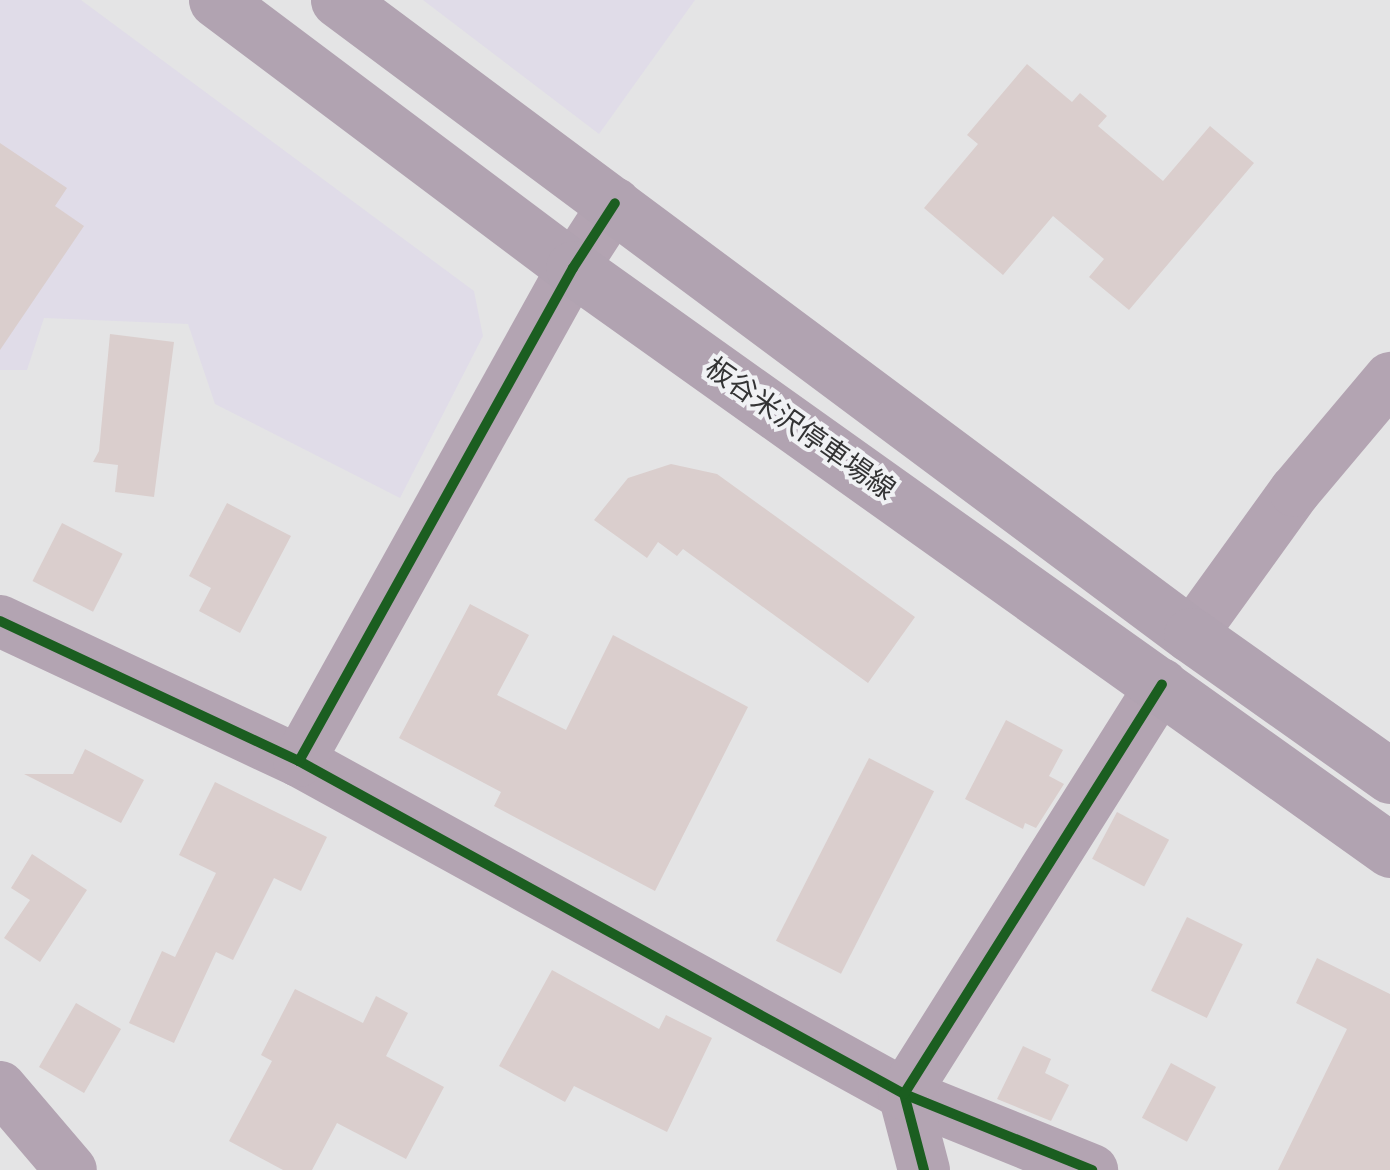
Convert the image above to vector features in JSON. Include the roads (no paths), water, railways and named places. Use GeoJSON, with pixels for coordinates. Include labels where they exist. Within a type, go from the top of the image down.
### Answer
{"type":"FeatureCollection","features":[{"type":"Feature","properties":{"kind":"main road","name":"板谷米沢停車場線"},"geometry":{"type":"LineString","coordinates":[[216,0],[573,268],[1390,850]]}},
{"type":"Feature","properties":{"kind":"main road"},"geometry":{"type":"LineString","coordinates":[[338,0],[616,202],[1191,635],[1390,776]]}},
{"type":"Feature","properties":{"kind":"street"},"geometry":{"type":"LineString","coordinates":[[299,760],[573,268],[616,202]]}},
{"type":"Feature","properties":{"kind":"street"},"geometry":{"type":"LineString","coordinates":[[1191,635],[1294,491],[1390,378]]}},
{"type":"Feature","properties":{"kind":"street"},"geometry":{"type":"LineString","coordinates":[[0,621],[299,760],[904,1094],[1092,1170]]}},
{"type":"Feature","properties":{"kind":"street"},"geometry":{"type":"LineString","coordinates":[[924,1170],[904,1094],[1162,684]]}},
{"type":"Feature","properties":{"kind":"street"},"geometry":{"type":"LineString","coordinates":[[0,1087],[71,1170]]}}]}
